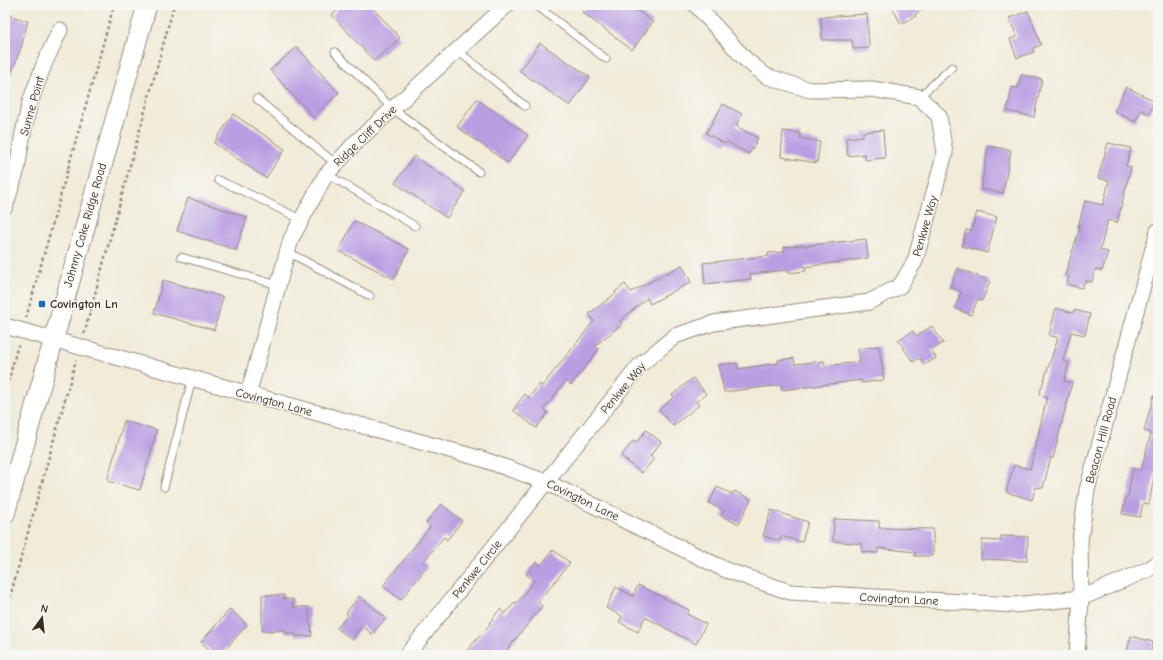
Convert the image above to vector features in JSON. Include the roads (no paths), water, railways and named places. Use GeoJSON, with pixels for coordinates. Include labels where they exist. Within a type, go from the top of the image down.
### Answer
{"type":"FeatureCollection","features":[{"type":"Feature","properties":{"kind":"street","name":"Johnny Cake Ridge Road"},"geometry":{"type":"LineString","coordinates":[[5,514],[147,5]]}},
{"type":"Feature","properties":{"kind":"street","name":"Ridge Cliff Drive"},"geometry":{"type":"LineString","coordinates":[[248,395],[291,239],[332,169],[356,142],[506,5]]}},
{"type":"Feature","properties":{"kind":"street"},"geometry":{"type":"LineString","coordinates":[[696,5],[745,59],[766,76],[810,90],[872,89],[919,97]]}},
{"type":"Feature","properties":{"kind":"street","name":"Sunne Point"},"geometry":{"type":"LineString","coordinates":[[5,207],[17,169],[30,102],[45,62],[60,30]]}},
{"type":"Feature","properties":{"kind":"street","name":"Penkwe Way"},"geometry":{"type":"LineString","coordinates":[[546,482],[640,365],[675,336],[714,323],[869,302],[900,286],[915,261],[945,153],[939,116],[919,97]]}},
{"type":"Feature","properties":{"kind":"street","name":"Beacon Hill Road"},"geometry":{"type":"LineString","coordinates":[[1078,655],[1081,598],[1080,541],[1087,490],[1158,231]]}},
{"type":"Feature","properties":{"kind":"street","name":"Covington Lane"},"geometry":{"type":"LineString","coordinates":[[5,326],[482,459],[546,482],[726,570],[790,592],[1014,605],[1081,598],[1149,569],[1158,563]]}},
{"type":"Feature","properties":{"kind":"street","name":"Penkwe Circle"},"geometry":{"type":"LineString","coordinates":[[407,655],[546,482]]}},
{"type":"Feature","properties":{"kind":"lane"},"geometry":{"type":"LineString","coordinates":[[536,5],[606,59]]}},
{"type":"Feature","properties":{"kind":"lane"},"geometry":{"type":"LineString","coordinates":[[457,50],[525,106]]}},
{"type":"Feature","properties":{"kind":"lane"},"geometry":{"type":"LineString","coordinates":[[335,52],[393,108],[479,172]]}},
{"type":"Feature","properties":{"kind":"lane"},"geometry":{"type":"LineString","coordinates":[[919,97],[952,67]]}},
{"type":"Feature","properties":{"kind":"lane"},"geometry":{"type":"LineString","coordinates":[[257,99],[332,169],[415,226]]}},
{"type":"Feature","properties":{"kind":"lane"},"geometry":{"type":"LineString","coordinates":[[218,180],[302,220]]}},
{"type":"Feature","properties":{"kind":"lane"},"geometry":{"type":"LineString","coordinates":[[288,252],[370,296]]}},
{"type":"Feature","properties":{"kind":"lane"},"geometry":{"type":"LineString","coordinates":[[181,257],[278,285]]}},
{"type":"Feature","properties":{"kind":"lane"},"geometry":{"type":"LineString","coordinates":[[164,487],[192,379]]}},
{"type":"Feature","properties":{"kind":"place","name":"Covington Ln"},"geometry":{"type":"Point","coordinates":[42,304]}}]}
